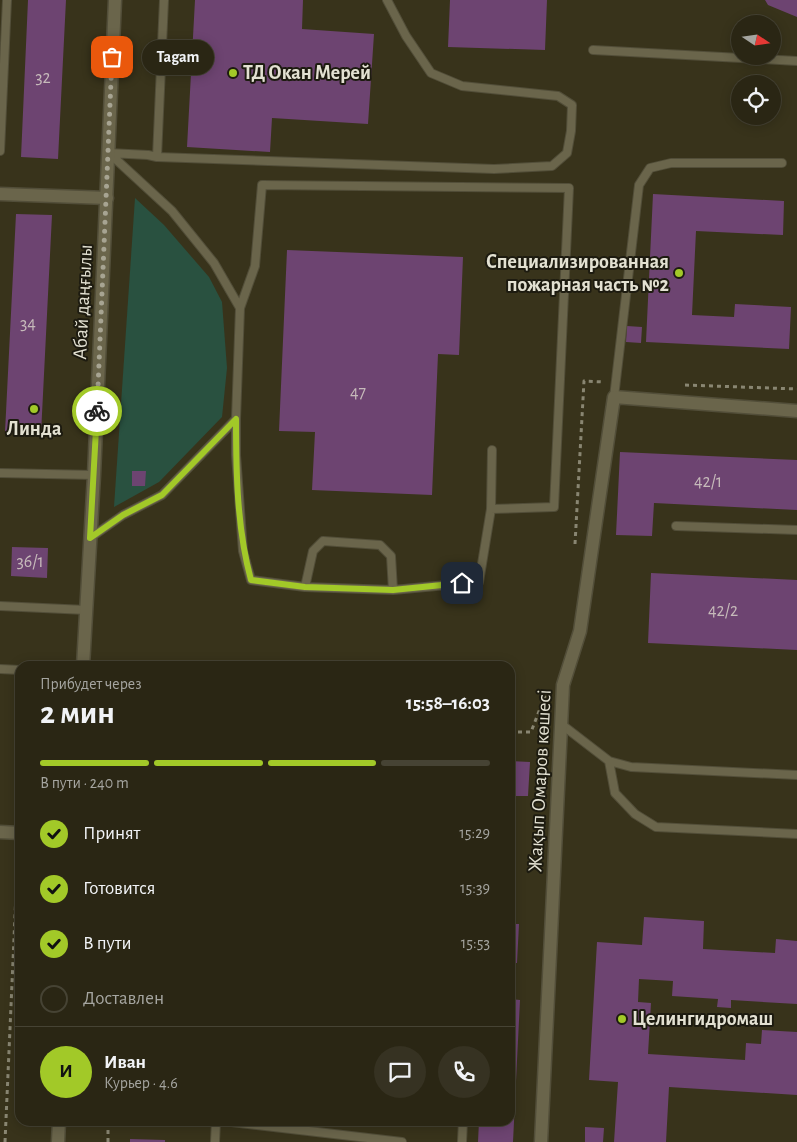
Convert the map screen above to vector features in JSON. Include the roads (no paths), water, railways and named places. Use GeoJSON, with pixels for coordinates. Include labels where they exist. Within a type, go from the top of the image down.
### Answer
{"type":"FeatureCollection","features":[{"type":"Feature","properties":{"kind":"street","name":"Абай даңғылы"},"geometry":{"type":"LineString","coordinates":[[83,661],[94,475],[115,0]]}},
{"type":"Feature","properties":{"kind":"street"},"geometry":{"type":"LineString","coordinates":[[0,194],[107,198]]}},
{"type":"Feature","properties":{"kind":"street"},"geometry":{"type":"LineString","coordinates":[[614,397],[797,411]]}},
{"type":"Feature","properties":{"kind":"street","name":"Жақып Омаров көшесі"},"geometry":{"type":"LineString","coordinates":[[541,1142],[562,685],[580,631],[614,397]]}},
{"type":"Feature","properties":{"kind":"street"},"geometry":{"type":"LineString","coordinates":[[0,832],[15,833]]}},
{"type":"Feature","properties":{"kind":"street"},"geometry":{"type":"LineString","coordinates":[[58,1142],[59,1126]]}},
{"type":"Feature","properties":{"kind":"lane"},"geometry":{"type":"LineString","coordinates":[[0,151],[7,0]]}},
{"type":"Feature","properties":{"kind":"lane"},"geometry":{"type":"LineString","coordinates":[[157,157],[164,0]]}},
{"type":"Feature","properties":{"kind":"lane"},"geometry":{"type":"LineString","coordinates":[[108,152],[157,157],[494,169],[552,166],[567,153],[571,131],[572,105],[558,96],[462,86],[430,74],[406,36],[387,0]]}},
{"type":"Feature","properties":{"kind":"lane"},"geometry":{"type":"LineString","coordinates":[[593,50],[797,61]]}},
{"type":"Feature","properties":{"kind":"lane"},"geometry":{"type":"LineString","coordinates":[[108,152],[172,211],[214,263],[240,308]]}},
{"type":"Feature","properties":{"kind":"lane"},"geometry":{"type":"LineString","coordinates":[[614,397],[639,185],[650,168],[671,163],[782,163]]}},
{"type":"Feature","properties":{"kind":"lane"},"geometry":{"type":"LineString","coordinates":[[491,509],[554,507],[569,188],[262,185],[255,266],[240,308],[236,419],[236,455],[243,551],[251,580],[305,587],[393,590],[479,582],[491,509],[492,450]]}},
{"type":"Feature","properties":{"kind":"lane"},"geometry":{"type":"LineString","coordinates":[[90,538],[123,515],[162,495],[236,419]]}},
{"type":"Feature","properties":{"kind":"lane"},"geometry":{"type":"LineString","coordinates":[[0,473],[94,475]]}},
{"type":"Feature","properties":{"kind":"lane"},"geometry":{"type":"LineString","coordinates":[[676,526],[797,530]]}},
{"type":"Feature","properties":{"kind":"lane"},"geometry":{"type":"LineString","coordinates":[[305,587],[313,550],[322,541],[380,545],[391,556],[393,590]]}},
{"type":"Feature","properties":{"kind":"lane"},"geometry":{"type":"LineString","coordinates":[[0,606],[86,610]]}},
{"type":"Feature","properties":{"kind":"lane"},"geometry":{"type":"LineString","coordinates":[[0,669],[15,670]]}},
{"type":"Feature","properties":{"kind":"lane"},"geometry":{"type":"LineString","coordinates":[[561,724],[609,761],[631,767],[797,775]]}},
{"type":"Feature","properties":{"kind":"lane"},"geometry":{"type":"LineString","coordinates":[[609,761],[615,793],[635,814],[656,826],[797,834]]}},
{"type":"Feature","properties":{"kind":"lane"},"geometry":{"type":"LineString","coordinates":[[215,1142],[216,1126]]}},
{"type":"Feature","properties":{"kind":"lane"},"geometry":{"type":"LineString","coordinates":[[266,1126],[402,1142]]}},
{"type":"Feature","properties":{"kind":"lane"},"geometry":{"type":"LineString","coordinates":[[462,1142],[463,1126]]}},
{"type":"Feature","properties":{"kind":"place","name":"Tagam"},"geometry":{"type":"Point","coordinates":[112,57]}},
{"type":"Feature","properties":{"kind":"place","name":"ТД Окан Мерей"},"geometry":{"type":"Point","coordinates":[233,73]}},
{"type":"Feature","properties":{"kind":"place","name":"Специализированная пожарная часть №2"},"geometry":{"type":"Point","coordinates":[679,273]}},
{"type":"Feature","properties":{"kind":"place","name":"Линда"},"geometry":{"type":"Point","coordinates":[34,409]}},
{"type":"Feature","properties":{"kind":"place","name":"Целингидромаш"},"geometry":{"type":"Point","coordinates":[622,1019]}}]}
